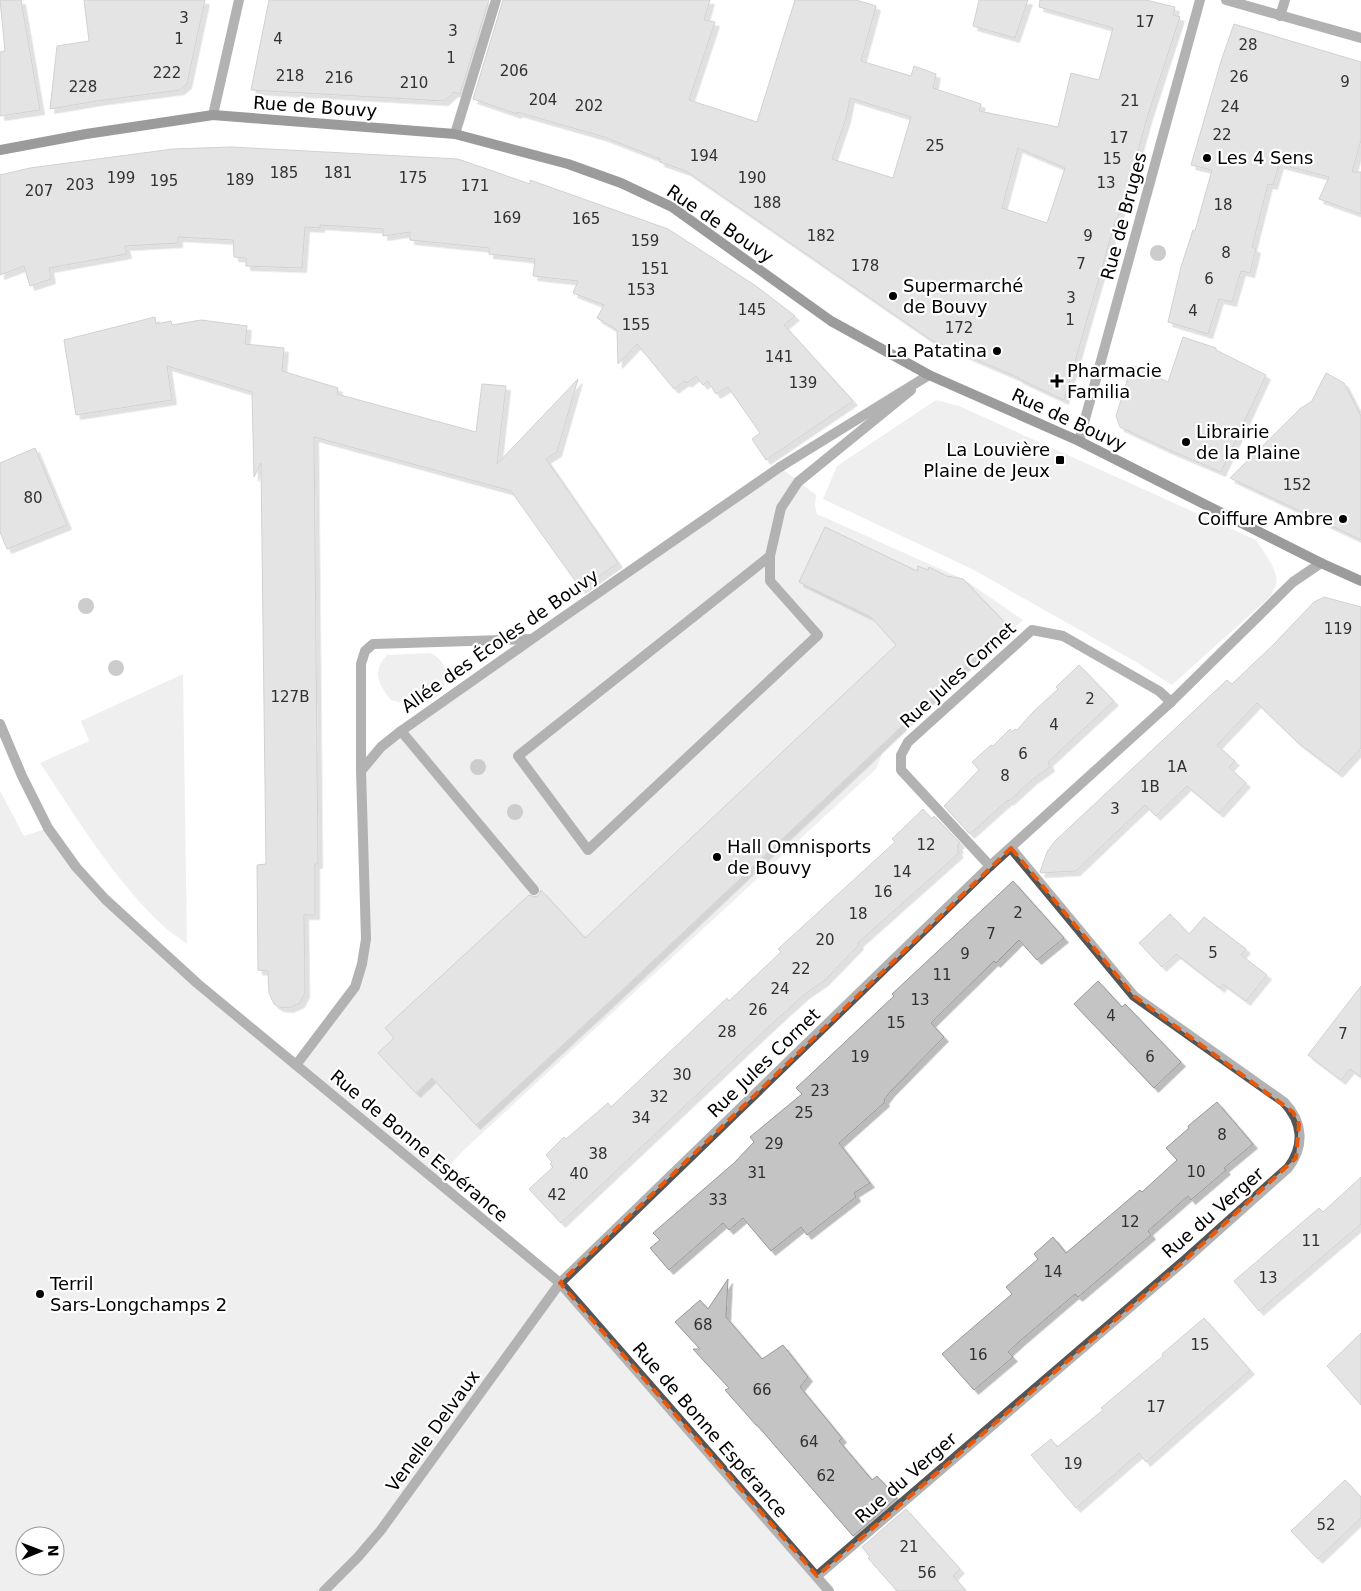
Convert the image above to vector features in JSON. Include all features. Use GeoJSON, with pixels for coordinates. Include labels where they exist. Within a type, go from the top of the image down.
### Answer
{"type":"FeatureCollection","features":[{"type":"Feature","properties":{"kind":"street"},"geometry":{"type":"LineString","coordinates":[[213,115],[239,0]]}},
{"type":"Feature","properties":{"kind":"street"},"geometry":{"type":"LineString","coordinates":[[455,134],[496,0]]}},
{"type":"Feature","properties":{"kind":"street","name":"Rue de Bruges"},"geometry":{"type":"LineString","coordinates":[[1079,441],[1200,0]]}},
{"type":"Feature","properties":{"kind":"street"},"geometry":{"type":"LineString","coordinates":[[1226,0],[1361,38]]}},
{"type":"Feature","properties":{"kind":"street"},"geometry":{"type":"LineString","coordinates":[[1280,16],[1285,0]]}},
{"type":"Feature","properties":{"kind":"street","name":"Rue de Bouvy"},"geometry":{"type":"LineString","coordinates":[[0,150],[86,134],[213,115],[455,134],[568,164],[621,183],[672,207],[831,322],[929,375],[1079,441],[1321,563],[1361,581]]}},
{"type":"Feature","properties":{"kind":"street"},"geometry":{"type":"LineString","coordinates":[[770,556],[518,756],[588,850],[818,635],[770,581],[770,556],[781,508],[798,482],[929,375]]}},
{"type":"Feature","properties":{"kind":"street","name":"Allée des Écoles de Bouvy"},"geometry":{"type":"LineString","coordinates":[[361,771],[381,747],[401,731],[559,620],[780,467],[929,375]]}},
{"type":"Feature","properties":{"kind":"street","name":"Rue Jules Cornet"},"geometry":{"type":"LineString","coordinates":[[560,1283],[990,866],[1171,702],[1293,582],[1321,563]]}},
{"type":"Feature","properties":{"kind":"street","name":"Rue Jules Cornet"},"geometry":{"type":"LineString","coordinates":[[990,866],[901,770],[902,755],[908,742],[1032,630],[1063,636],[1159,692],[1171,702]]}},
{"type":"Feature","properties":{"kind":"street"},"geometry":{"type":"LineString","coordinates":[[296,1065],[355,987],[362,964],[366,939],[361,771],[361,664],[365,651],[373,644],[532,639]]}},
{"type":"Feature","properties":{"kind":"street","name":"Rue de Bonne Espérance"},"geometry":{"type":"LineString","coordinates":[[0,724],[22,776],[48,828],[76,867],[106,899],[198,984],[560,1283],[829,1591]]}},
{"type":"Feature","properties":{"kind":"street"},"geometry":{"type":"LineString","coordinates":[[401,731],[534,890]]}},
{"type":"Feature","properties":{"kind":"street","name":"Rue du Verger"},"geometry":{"type":"LineString","coordinates":[[817,1576],[1185,1260],[1288,1168],[1296,1158],[1299,1124],[1293,1112],[1284,1102],[1134,996],[1011,848]]}},
{"type":"Feature","properties":{"kind":"street","name":"Venelle Delvaux"},"geometry":{"type":"LineString","coordinates":[[324,1591],[358,1557],[381,1530],[560,1283]]}},
{"type":"Feature","properties":{"kind":"highlighted area"},"geometry":{"type":"Polygon","coordinates":[[[1011,848],[1134,996],[1293,1112],[1299,1124],[1296,1158],[1185,1260],[817,1576],[560,1283],[1011,848]]]}},
{"type":"Feature","properties":{"kind":"shaded area"},"geometry":{"type":"Polygon","coordinates":[[[936,400],[959,406],[1256,540],[1276,574],[1276,585],[1271,596],[1172,685],[1136,662],[972,569],[823,499],[837,466],[936,400]]]}},
{"type":"Feature","properties":{"kind":"shaded area"},"geometry":{"type":"Polygon","coordinates":[[[780,467],[816,495],[815,505],[817,514],[965,580],[1023,620],[882,753],[877,768],[464,1150],[436,1180],[560,1283],[829,1591],[0,1591],[0,791],[24,836],[48,828],[105,899],[296,1065],[355,987],[362,964],[361,771],[381,747],[780,467]]]}},
{"type":"Feature","properties":{"kind":"shaded area"},"geometry":{"type":"Polygon","coordinates":[[[430,653],[441,661],[446,673],[445,685],[441,691],[436,697],[426,702],[402,703],[391,700],[378,678],[379,667],[382,661],[387,655],[430,653]]]}},
{"type":"Feature","properties":{"kind":"shaded area"},"geometry":{"type":"Polygon","coordinates":[[[183,674],[187,944],[160,923],[126,886],[96,846],[40,763],[89,741],[81,721],[183,674]]]}},
{"type":"Feature","properties":{"kind":"building"},"geometry":{"type":"Polygon","coordinates":[[[0,0],[21,0],[40,110],[0,116],[0,52],[5,51],[0,0]]]}},
{"type":"Feature","properties":{"kind":"building"},"geometry":{"type":"Polygon","coordinates":[[[84,0],[205,0],[187,84],[180,90],[50,109],[57,46],[89,41],[84,0]]]}},
{"type":"Feature","properties":{"kind":"building"},"geometry":{"type":"Polygon","coordinates":[[[269,0],[489,0],[460,94],[454,92],[444,101],[251,90],[269,0]]]}},
{"type":"Feature","properties":{"kind":"building"},"geometry":{"type":"Polygon","coordinates":[[[503,0],[710,0],[704,20],[715,22],[689,100],[757,122],[795,0],[856,0],[876,6],[861,61],[911,76],[914,66],[936,74],[933,88],[981,104],[979,111],[1058,127],[1071,73],[1099,80],[1113,28],[1039,7],[1040,0],[1146,0],[1175,7],[1173,15],[1180,17],[1148,115],[1124,201],[1114,226],[1064,400],[1019,378],[931,340],[686,171],[660,162],[660,159],[604,137],[517,112],[517,114],[473,99],[503,0]],[[850,98],[846,118],[832,159],[893,178],[911,117],[850,98]],[[1018,148],[1002,208],[1047,223],[1065,168],[1018,148]]]}},
{"type":"Feature","properties":{"kind":"building"},"geometry":{"type":"Polygon","coordinates":[[[979,0],[1028,0],[1015,38],[973,26],[979,0]]]}},
{"type":"Feature","properties":{"kind":"building"},"geometry":{"type":"Polygon","coordinates":[[[1234,24],[1361,62],[1361,140],[1352,172],[1361,172],[1361,214],[1319,199],[1329,177],[1279,164],[1273,185],[1268,184],[1252,247],[1256,249],[1250,273],[1241,271],[1232,302],[1219,299],[1208,334],[1168,322],[1181,267],[1193,230],[1195,231],[1212,170],[1191,165],[1222,58],[1234,24]]]}},
{"type":"Feature","properties":{"kind":"building"},"geometry":{"type":"Polygon","coordinates":[[[231,147],[458,159],[530,184],[530,180],[668,229],[756,286],[795,316],[784,325],[853,401],[766,460],[752,439],[760,433],[728,387],[716,394],[708,381],[703,385],[696,376],[674,389],[637,344],[618,364],[617,330],[597,318],[604,305],[573,293],[578,281],[533,276],[535,259],[489,254],[489,248],[410,240],[410,232],[383,236],[383,229],[320,225],[320,228],[305,227],[302,268],[246,266],[246,258],[234,257],[233,240],[178,237],[178,243],[125,246],[127,254],[49,268],[51,279],[30,286],[24,266],[0,275],[0,175],[30,168],[173,149],[231,147]]]}},
{"type":"Feature","properties":{"kind":"building"},"geometry":{"type":"Polygon","coordinates":[[[155,317],[156,324],[171,321],[172,325],[201,320],[247,326],[245,344],[284,348],[282,371],[338,388],[337,394],[476,432],[482,384],[506,386],[497,464],[578,379],[557,452],[546,459],[618,563],[581,589],[511,491],[314,437],[318,864],[315,864],[315,915],[304,915],[305,993],[300,1003],[289,1008],[279,1007],[274,1004],[269,993],[268,971],[258,970],[257,865],[266,864],[261,463],[254,477],[252,392],[167,366],[172,400],[76,415],[64,340],[155,317]]]}},
{"type":"Feature","properties":{"kind":"building"},"geometry":{"type":"Polygon","coordinates":[[[1183,337],[1216,348],[1216,350],[1266,375],[1221,472],[1120,427],[1116,416],[1132,365],[1168,382],[1183,337]]]}},
{"type":"Feature","properties":{"kind":"building"},"geometry":{"type":"Polygon","coordinates":[[[1326,373],[1344,383],[1361,416],[1361,540],[1230,478],[1301,408],[1312,401],[1326,373]]]}},
{"type":"Feature","properties":{"kind":"building"},"geometry":{"type":"Polygon","coordinates":[[[35,448],[67,525],[7,549],[0,532],[0,463],[35,448]]]}},
{"type":"Feature","properties":{"kind":"building","name":"Hall Omnisports de Bouvy"},"geometry":{"type":"Polygon","coordinates":[[[825,527],[917,571],[918,566],[928,570],[929,567],[947,576],[963,579],[1008,626],[618,994],[476,1125],[432,1078],[416,1093],[378,1053],[394,1038],[385,1028],[529,895],[536,897],[541,890],[585,938],[896,645],[871,617],[799,582],[825,527]]]}},
{"type":"Feature","properties":{"kind":"building"},"geometry":{"type":"Polygon","coordinates":[[[1324,597],[1361,607],[1361,748],[1338,773],[1297,742],[1257,703],[1217,745],[1235,761],[1229,767],[1246,783],[1219,813],[1187,786],[1156,816],[1145,805],[1076,871],[1040,872],[1047,852],[1055,841],[1227,680],[1232,684],[1314,602],[1324,597]]]}},
{"type":"Feature","properties":{"kind":"building"},"geometry":{"type":"Polygon","coordinates":[[[1079,665],[1114,701],[1048,762],[1050,767],[1008,800],[970,834],[944,806],[979,770],[972,762],[991,745],[993,746],[1010,729],[1012,732],[1015,729],[1017,730],[1079,665]]]}},
{"type":"Feature","properties":{"kind":"building"},"geometry":{"type":"Polygon","coordinates":[[[923,809],[932,819],[934,816],[960,843],[957,846],[959,853],[858,943],[859,945],[824,981],[805,994],[773,1023],[561,1223],[529,1189],[553,1167],[550,1164],[552,1162],[546,1155],[564,1137],[566,1139],[608,1103],[611,1107],[727,998],[729,1001],[781,952],[778,949],[895,842],[892,839],[923,809]]]}},
{"type":"Feature","properties":{"kind":"building"},"geometry":{"type":"Polygon","coordinates":[[[1013,881],[1064,938],[1037,960],[1019,940],[996,963],[994,961],[931,1023],[944,1037],[890,1092],[884,1100],[885,1102],[839,1143],[870,1183],[854,1193],[856,1197],[807,1235],[801,1227],[771,1251],[743,1218],[729,1230],[723,1223],[669,1270],[650,1248],[660,1240],[653,1233],[734,1163],[754,1142],[750,1137],[802,1094],[796,1088],[894,996],[892,994],[1013,881]]]}},
{"type":"Feature","properties":{"kind":"building"},"geometry":{"type":"Polygon","coordinates":[[[1170,914],[1189,934],[1204,917],[1246,949],[1241,955],[1267,975],[1246,1001],[1223,984],[1220,988],[1176,954],[1162,967],[1139,943],[1170,914]]]}},
{"type":"Feature","properties":{"kind":"building"},"geometry":{"type":"Polygon","coordinates":[[[1098,981],[1122,1007],[1125,1004],[1181,1062],[1154,1088],[1074,1004],[1098,981]]]}},
{"type":"Feature","properties":{"kind":"building"},"geometry":{"type":"Polygon","coordinates":[[[1361,986],[1361,1077],[1350,1069],[1341,1080],[1308,1055],[1361,986]]]}},
{"type":"Feature","properties":{"kind":"building"},"geometry":{"type":"Polygon","coordinates":[[[1217,1102],[1253,1144],[1224,1168],[1226,1170],[1191,1200],[1188,1196],[1148,1231],[1151,1235],[1078,1297],[1075,1294],[1020,1341],[1008,1352],[1013,1357],[974,1390],[942,1354],[1012,1294],[1006,1287],[1038,1259],[1034,1254],[1053,1237],[1066,1253],[1140,1190],[1142,1192],[1177,1160],[1166,1148],[1189,1128],[1188,1126],[1217,1102]]]}},
{"type":"Feature","properties":{"kind":"building"},"geometry":{"type":"Polygon","coordinates":[[[1361,1177],[1361,1224],[1259,1311],[1234,1281],[1319,1208],[1323,1212],[1361,1177]]]}},
{"type":"Feature","properties":{"kind":"building"},"geometry":{"type":"Polygon","coordinates":[[[728,1279],[726,1317],[762,1359],[783,1345],[808,1377],[800,1387],[842,1438],[839,1441],[872,1480],[877,1476],[897,1498],[853,1536],[725,1390],[729,1388],[693,1349],[700,1349],[675,1322],[700,1300],[708,1309],[728,1279]]]}},
{"type":"Feature","properties":{"kind":"building"},"geometry":{"type":"Polygon","coordinates":[[[1204,1318],[1250,1370],[1146,1462],[1139,1453],[1076,1508],[1031,1455],[1051,1439],[1057,1447],[1103,1410],[1101,1408],[1163,1356],[1162,1354],[1204,1318]]]}},
{"type":"Feature","properties":{"kind":"building"},"geometry":{"type":"Polygon","coordinates":[[[1361,1333],[1361,1405],[1327,1366],[1361,1333]]]}},
{"type":"Feature","properties":{"kind":"building"},"geometry":{"type":"Polygon","coordinates":[[[1345,1480],[1361,1497],[1361,1518],[1318,1559],[1291,1531],[1345,1480]]]}},
{"type":"Feature","properties":{"kind":"building"},"geometry":{"type":"Polygon","coordinates":[[[906,1509],[960,1569],[953,1576],[966,1591],[897,1591],[868,1558],[870,1557],[862,1547],[906,1509]]]}},
{"type":"Feature","properties":{"kind":"place","name":"Les 4 Sens"},"geometry":{"type":"Point","coordinates":[1207,158]}},
{"type":"Feature","properties":{"kind":"place","name":"Supermarché de Bouvy"},"geometry":{"type":"Point","coordinates":[893,296]}},
{"type":"Feature","properties":{"kind":"place","name":"La Patatina"},"geometry":{"type":"Point","coordinates":[997,351]}},
{"type":"Feature","properties":{"kind":"place","name":"Pharmacie Familia"},"geometry":{"type":"Point","coordinates":[1057,381]}},
{"type":"Feature","properties":{"kind":"place","name":"Librairie de la Plaine"},"geometry":{"type":"Point","coordinates":[1186,442]}},
{"type":"Feature","properties":{"kind":"place","name":"La Louvière Plaine de Jeux"},"geometry":{"type":"Point","coordinates":[1060,460]}},
{"type":"Feature","properties":{"kind":"place","name":"Coiffure Ambre"},"geometry":{"type":"Point","coordinates":[1343,519]}},
{"type":"Feature","properties":{"kind":"place","name":"Hall Omnisports de Bouvy"},"geometry":{"type":"Point","coordinates":[717,857]}},
{"type":"Feature","properties":{"kind":"place","name":"Terril Sars-Longchamps 2"},"geometry":{"type":"Point","coordinates":[40,1294]}}]}
